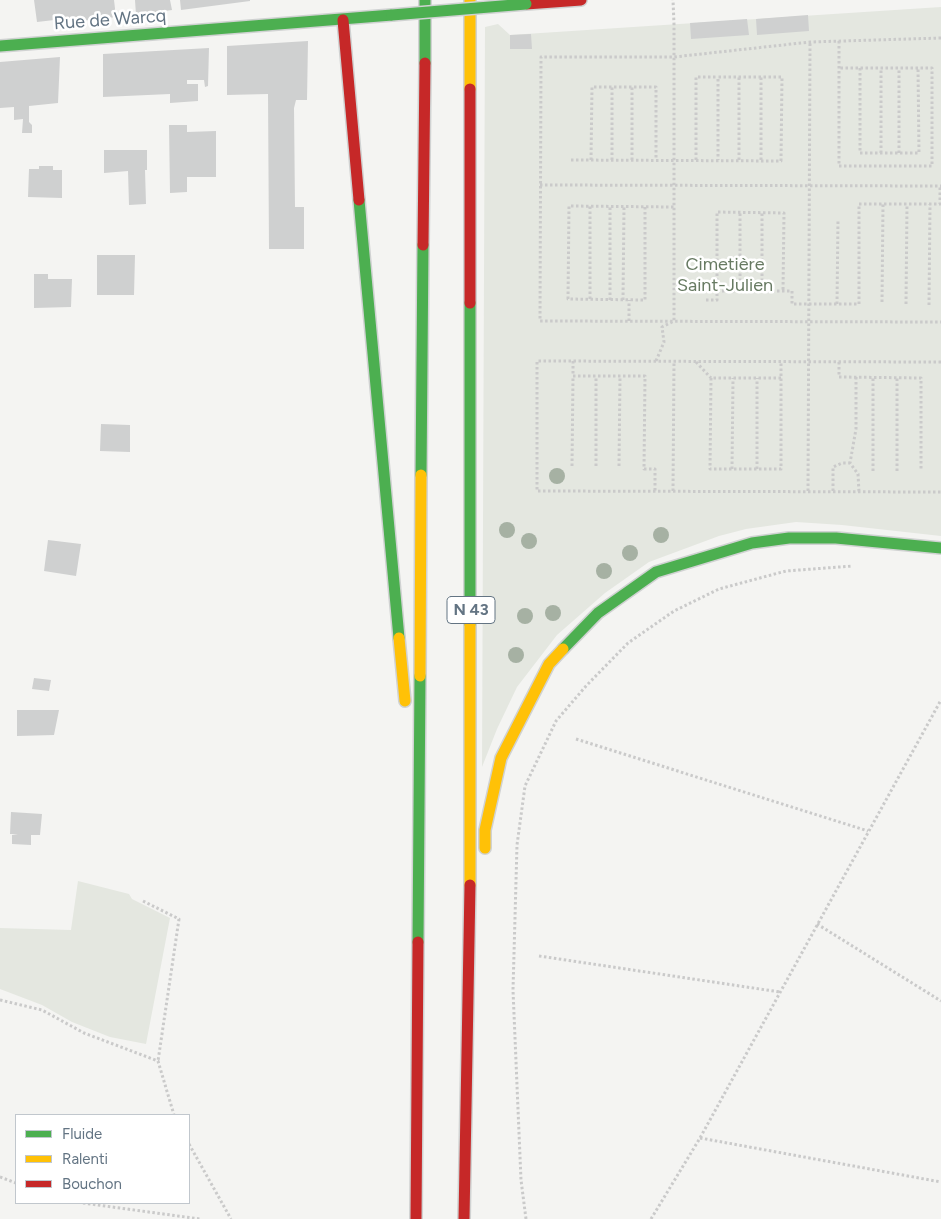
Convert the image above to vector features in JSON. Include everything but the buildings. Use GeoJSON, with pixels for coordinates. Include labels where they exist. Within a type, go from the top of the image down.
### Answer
{"type":"FeatureCollection","features":[{"type":"Feature","properties":{"kind":"main road","name":"N 43"},"geometry":{"type":"LineString","coordinates":[[416,1219],[425,0]]}},
{"type":"Feature","properties":{"kind":"main road","name":"N 43"},"geometry":{"type":"LineString","coordinates":[[464,1219],[470,922],[470,0]]}},
{"type":"Feature","properties":{"kind":"main road","name":"Rue de Warcq"},"geometry":{"type":"LineString","coordinates":[[0,46],[581,0]]}},
{"type":"Feature","properties":{"kind":"main road"},"geometry":{"type":"LineString","coordinates":[[343,20],[407,714]]}},
{"type":"Feature","properties":{"kind":"main road"},"geometry":{"type":"LineString","coordinates":[[484,858],[485,830],[501,758],[549,664],[598,612],[656,572],[752,543],[789,538],[836,538],[941,548]]}},
{"type":"Feature","properties":{"kind":"main road"},"geometry":{"type":"LineString","coordinates":[[408,733],[419,960]]}},
{"type":"Feature","properties":{"kind":"main road"},"geometry":{"type":"LineString","coordinates":[[473,1219],[476,1180]]}},
{"type":"Feature","properties":{"kind":"path"},"geometry":{"type":"LineString","coordinates":[[673,0],[674,321]]}},
{"type":"Feature","properties":{"kind":"path"},"geometry":{"type":"LineString","coordinates":[[941,38],[810,42],[674,58],[541,57],[540,185],[540,321],[941,322]]}},
{"type":"Feature","properties":{"kind":"path"},"geometry":{"type":"LineString","coordinates":[[839,41],[839,68],[839,166],[932,166],[932,68],[839,68]]}},
{"type":"Feature","properties":{"kind":"path"},"geometry":{"type":"LineString","coordinates":[[808,491],[810,42]]}},
{"type":"Feature","properties":{"kind":"path"},"geometry":{"type":"LineString","coordinates":[[860,68],[860,153],[899,154],[918,153],[918,68]]}},
{"type":"Feature","properties":{"kind":"path"},"geometry":{"type":"LineString","coordinates":[[881,68],[881,153]]}},
{"type":"Feature","properties":{"kind":"path"},"geometry":{"type":"LineString","coordinates":[[899,68],[899,154]]}},
{"type":"Feature","properties":{"kind":"path"},"geometry":{"type":"LineString","coordinates":[[571,160],[696,160],[718,160],[739,160],[761,160],[781,160],[782,77],[696,77],[696,160]]}},
{"type":"Feature","properties":{"kind":"path"},"geometry":{"type":"LineString","coordinates":[[718,77],[718,160]]}},
{"type":"Feature","properties":{"kind":"path"},"geometry":{"type":"LineString","coordinates":[[739,77],[739,160]]}},
{"type":"Feature","properties":{"kind":"path"},"geometry":{"type":"LineString","coordinates":[[761,78],[761,160]]}},
{"type":"Feature","properties":{"kind":"path"},"geometry":{"type":"LineString","coordinates":[[591,160],[592,87],[656,87],[656,160]]}},
{"type":"Feature","properties":{"kind":"path"},"geometry":{"type":"LineString","coordinates":[[612,87],[612,160]]}},
{"type":"Feature","properties":{"kind":"path"},"geometry":{"type":"LineString","coordinates":[[632,87],[632,160]]}},
{"type":"Feature","properties":{"kind":"path"},"geometry":{"type":"LineString","coordinates":[[540,185],[941,186],[940,204],[859,204],[859,304],[792,304],[792,291],[717,291]]}},
{"type":"Feature","properties":{"kind":"path"},"geometry":{"type":"LineString","coordinates":[[882,302],[883,204]]}},
{"type":"Feature","properties":{"kind":"path"},"geometry":{"type":"LineString","coordinates":[[906,304],[907,204]]}},
{"type":"Feature","properties":{"kind":"path"},"geometry":{"type":"LineString","coordinates":[[929,305],[930,204]]}},
{"type":"Feature","properties":{"kind":"path"},"geometry":{"type":"LineString","coordinates":[[646,207],[645,300],[568,299],[568,206],[674,206]]}},
{"type":"Feature","properties":{"kind":"path"},"geometry":{"type":"LineString","coordinates":[[590,206],[590,300]]}},
{"type":"Feature","properties":{"kind":"path"},"geometry":{"type":"LineString","coordinates":[[610,206],[610,300]]}},
{"type":"Feature","properties":{"kind":"path"},"geometry":{"type":"LineString","coordinates":[[623,300],[624,207]]}},
{"type":"Feature","properties":{"kind":"path"},"geometry":{"type":"LineString","coordinates":[[706,300],[717,300],[717,212],[784,213],[783,291]]}},
{"type":"Feature","properties":{"kind":"path"},"geometry":{"type":"LineString","coordinates":[[740,212],[740,291]]}},
{"type":"Feature","properties":{"kind":"path"},"geometry":{"type":"LineString","coordinates":[[762,212],[762,291]]}},
{"type":"Feature","properties":{"kind":"path"},"geometry":{"type":"LineString","coordinates":[[837,304],[838,220]]}},
{"type":"Feature","properties":{"kind":"path"},"geometry":{"type":"LineString","coordinates":[[629,300],[629,321]]}},
{"type":"Feature","properties":{"kind":"path"},"geometry":{"type":"LineString","coordinates":[[656,361],[664,342],[662,327],[674,321]]}},
{"type":"Feature","properties":{"kind":"path"},"geometry":{"type":"LineString","coordinates":[[941,362],[537,361],[537,490],[941,492]]}},
{"type":"Feature","properties":{"kind":"path"},"geometry":{"type":"LineString","coordinates":[[572,466],[573,361]]}},
{"type":"Feature","properties":{"kind":"path"},"geometry":{"type":"LineString","coordinates":[[673,491],[674,361]]}},
{"type":"Feature","properties":{"kind":"path"},"geometry":{"type":"LineString","coordinates":[[696,361],[711,378],[710,469],[781,469],[781,362]]}},
{"type":"Feature","properties":{"kind":"path"},"geometry":{"type":"LineString","coordinates":[[839,362],[839,377],[921,378],[921,470]]}},
{"type":"Feature","properties":{"kind":"path"},"geometry":{"type":"LineString","coordinates":[[573,376],[645,376],[644,469],[655,469],[655,491]]}},
{"type":"Feature","properties":{"kind":"path"},"geometry":{"type":"LineString","coordinates":[[596,376],[596,466]]}},
{"type":"Feature","properties":{"kind":"path"},"geometry":{"type":"LineString","coordinates":[[620,376],[620,466]]}},
{"type":"Feature","properties":{"kind":"path"},"geometry":{"type":"LineString","coordinates":[[856,377],[856,429],[850,463],[858,474],[859,492]]}},
{"type":"Feature","properties":{"kind":"path"},"geometry":{"type":"LineString","coordinates":[[873,377],[873,471]]}},
{"type":"Feature","properties":{"kind":"path"},"geometry":{"type":"LineString","coordinates":[[897,377],[897,471]]}},
{"type":"Feature","properties":{"kind":"path"},"geometry":{"type":"LineString","coordinates":[[711,378],[781,378]]}},
{"type":"Feature","properties":{"kind":"path"},"geometry":{"type":"LineString","coordinates":[[732,378],[732,469]]}},
{"type":"Feature","properties":{"kind":"path"},"geometry":{"type":"LineString","coordinates":[[757,378],[757,469]]}},
{"type":"Feature","properties":{"kind":"path"},"geometry":{"type":"LineString","coordinates":[[832,491],[833,467],[842,463],[850,463]]}},
{"type":"Feature","properties":{"kind":"path"},"geometry":{"type":"LineString","coordinates":[[526,1219],[521,1180],[513,990],[517,845],[525,786],[556,721],[586,686],[628,643],[674,611],[719,589],[786,571],[856,566]]}},
{"type":"Feature","properties":{"kind":"path"},"geometry":{"type":"LineString","coordinates":[[651,1219],[700,1138],[941,700]]}},
{"type":"Feature","properties":{"kind":"path"},"geometry":{"type":"LineString","coordinates":[[576,739],[868,831]]}},
{"type":"Feature","properties":{"kind":"path"},"geometry":{"type":"LineString","coordinates":[[143,901],[179,919],[158,1061],[174,1114]]}},
{"type":"Feature","properties":{"kind":"path"},"geometry":{"type":"LineString","coordinates":[[817,924],[941,1001]]}},
{"type":"Feature","properties":{"kind":"path"},"geometry":{"type":"LineString","coordinates":[[538,956],[780,992]]}},
{"type":"Feature","properties":{"kind":"path"},"geometry":{"type":"LineString","coordinates":[[0,1000],[42,1010],[84,1033],[158,1061]]}},
{"type":"Feature","properties":{"kind":"path"},"geometry":{"type":"LineString","coordinates":[[700,1138],[941,1182]]}},
{"type":"Feature","properties":{"kind":"path"},"geometry":{"type":"LineString","coordinates":[[190,1146],[231,1219]]}},
{"type":"Feature","properties":{"kind":"path"},"geometry":{"type":"LineString","coordinates":[[0,1177],[15,1183]]}},
{"type":"Feature","properties":{"kind":"path"},"geometry":{"type":"LineString","coordinates":[[90,1204],[200,1219]]}},
{"type":"Feature","properties":{"kind":"green space","name":"Cimetière Saint-Julien"},"geometry":{"type":"Polygon","coordinates":[[[941,7],[941,536],[796,522],[746,529],[719,536],[649,562],[605,593],[557,635],[517,687],[482,767],[485,27],[498,24],[510,35],[941,7]]]}},
{"type":"Feature","properties":{"kind":"green space"},"geometry":{"type":"Polygon","coordinates":[[[78,881],[129,894],[132,899],[170,918],[146,1044],[110,1037],[72,1022],[42,1005],[0,989],[0,928],[71,930],[78,881]]]}},
{"type":"Feature","properties":{"kind":"traffic: fast"},"geometry":{"type":"LineString","coordinates":[[425,0],[425,63]]}},
{"type":"Feature","properties":{"kind":"traffic: fast"},"geometry":{"type":"LineString","coordinates":[[392,15],[526,4]]}},
{"type":"Feature","properties":{"kind":"traffic: fast"},"geometry":{"type":"LineString","coordinates":[[0,46],[392,15]]}},
{"type":"Feature","properties":{"kind":"traffic: fast"},"geometry":{"type":"LineString","coordinates":[[359,200],[399,638]]}},
{"type":"Feature","properties":{"kind":"traffic: fast"},"geometry":{"type":"LineString","coordinates":[[421,475],[423,245]]}},
{"type":"Feature","properties":{"kind":"traffic: fast"},"geometry":{"type":"LineString","coordinates":[[470,303],[470,624]]}},
{"type":"Feature","properties":{"kind":"traffic: fast"},"geometry":{"type":"LineString","coordinates":[[563,649],[598,613],[656,572],[752,543],[789,538],[836,538],[941,548]]}},
{"type":"Feature","properties":{"kind":"traffic: fast"},"geometry":{"type":"LineString","coordinates":[[418,942],[420,676]]}},
{"type":"Feature","properties":{"kind":"traffic: slow"},"geometry":{"type":"LineString","coordinates":[[470,0],[470,89]]}},
{"type":"Feature","properties":{"kind":"traffic: slow"},"geometry":{"type":"LineString","coordinates":[[420,676],[421,475]]}},
{"type":"Feature","properties":{"kind":"traffic: slow"},"geometry":{"type":"LineString","coordinates":[[470,624],[470,885]]}},
{"type":"Feature","properties":{"kind":"traffic: slow"},"geometry":{"type":"LineString","coordinates":[[399,638],[405,701]]}},
{"type":"Feature","properties":{"kind":"traffic: slow"},"geometry":{"type":"LineString","coordinates":[[485,848],[485,830],[501,758],[549,664],[563,649]]}},
{"type":"Feature","properties":{"kind":"traffic: jam"},"geometry":{"type":"LineString","coordinates":[[526,4],[581,0]]}},
{"type":"Feature","properties":{"kind":"traffic: jam"},"geometry":{"type":"LineString","coordinates":[[343,20],[359,200]]}},
{"type":"Feature","properties":{"kind":"traffic: jam"},"geometry":{"type":"LineString","coordinates":[[423,245],[425,63]]}},
{"type":"Feature","properties":{"kind":"traffic: jam"},"geometry":{"type":"LineString","coordinates":[[470,89],[470,303]]}},
{"type":"Feature","properties":{"kind":"traffic: jam"},"geometry":{"type":"LineString","coordinates":[[464,1219],[470,885]]}},
{"type":"Feature","properties":{"kind":"traffic: jam"},"geometry":{"type":"LineString","coordinates":[[416,1219],[418,942]]}}]}
